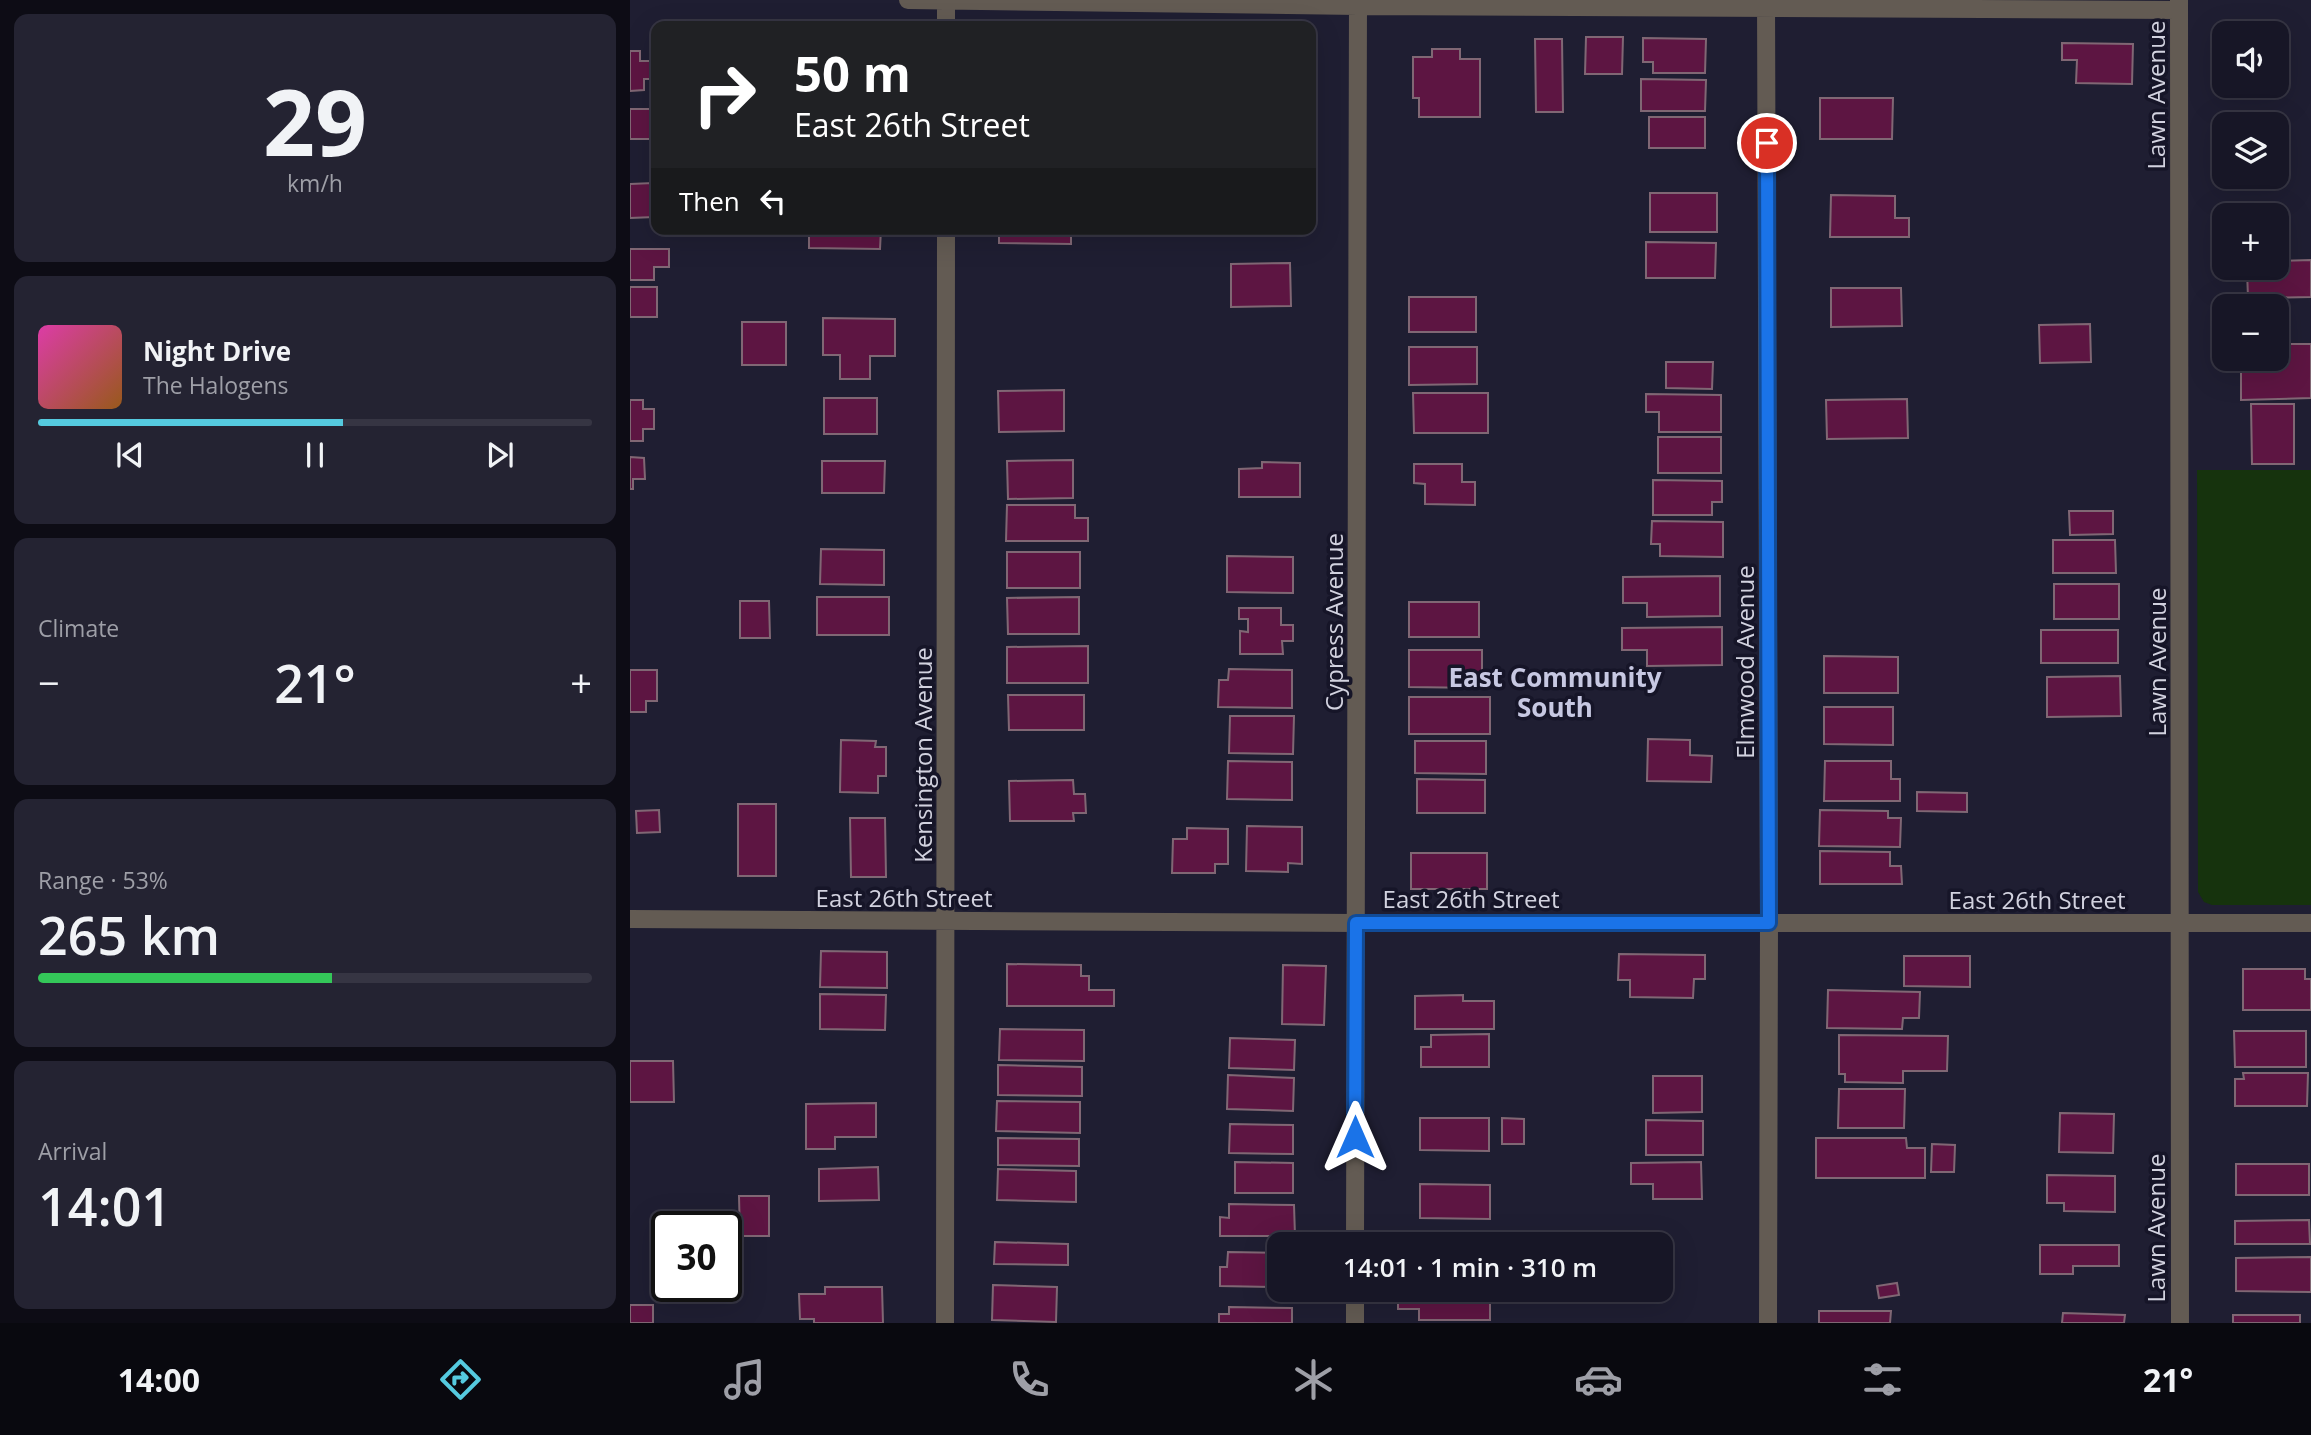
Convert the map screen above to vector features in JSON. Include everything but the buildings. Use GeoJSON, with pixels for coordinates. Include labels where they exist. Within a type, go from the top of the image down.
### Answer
{"type":"FeatureCollection","features":[{"type":"Feature","properties":{"kind":"street"},"geometry":{"type":"LineString","coordinates":[[908,0],[2179,5]]}},
{"type":"Feature","properties":{"kind":"street"},"geometry":{"type":"LineString","coordinates":[[946,0],[946,21]]}},
{"type":"Feature","properties":{"kind":"street","name":"Cypress Avenue"},"geometry":{"type":"LineString","coordinates":[[1355,1232],[1358,3]]}},
{"type":"Feature","properties":{"kind":"street","name":"Elmwood Avenue"},"geometry":{"type":"LineString","coordinates":[[1766,4],[1768,1323]]}},
{"type":"Feature","properties":{"kind":"street","name":"Lawn Avenue"},"geometry":{"type":"LineString","coordinates":[[2179,5],[2180,1323]]}},
{"type":"Feature","properties":{"kind":"street","name":"Kensington Avenue"},"geometry":{"type":"LineString","coordinates":[[945,1323],[946,235]]}},
{"type":"Feature","properties":{"kind":"street","name":"East 26th Street"},"geometry":{"type":"LineString","coordinates":[[630,919],[1356,923],[2311,923]]}},
{"type":"Feature","properties":{"kind":"street"},"geometry":{"type":"LineString","coordinates":[[1355,1302],[1355,1323]]}},
{"type":"Feature","properties":{"kind":"green space"},"geometry":{"type":"Polygon","coordinates":[[[2197,470],[2311,470],[2311,905],[2212,905],[2204,902],[2198,892],[2197,470]]]}},
{"type":"Feature","properties":{"kind":"district","name":"East Community South"},"geometry":{"type":"Point","coordinates":[1555,692]}},
{"type":"Feature","properties":{"kind":"route"},"geometry":{"type":"LineString","coordinates":[[1355,1137],[1356,923],[1769,923],[1767,143]]}}]}
